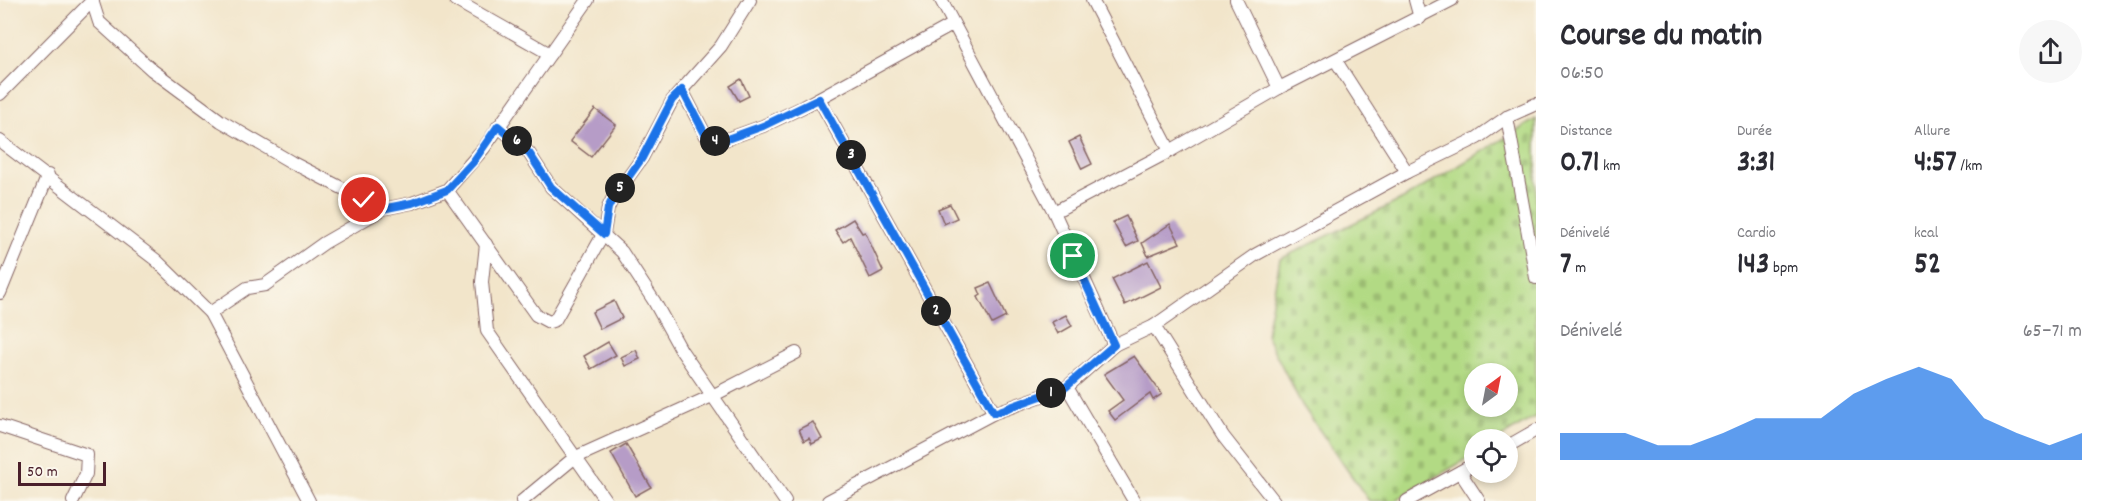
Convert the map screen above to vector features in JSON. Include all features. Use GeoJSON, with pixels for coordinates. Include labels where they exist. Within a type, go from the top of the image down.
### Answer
{"type":"FeatureCollection","features":[{"type":"Feature","properties":{"kind":"street"},"geometry":{"type":"LineString","coordinates":[[0,93],[92,0],[99,22],[152,70],[221,121],[291,162],[382,209]]}},
{"type":"Feature","properties":{"kind":"street"},"geometry":{"type":"LineString","coordinates":[[455,0],[550,54]]}},
{"type":"Feature","properties":{"kind":"street"},"geometry":{"type":"LineString","coordinates":[[210,313],[247,288],[265,285],[324,243],[382,209],[412,203],[447,190],[473,162],[588,0]]}},
{"type":"Feature","properties":{"kind":"street"},"geometry":{"type":"LineString","coordinates":[[447,190],[536,315],[549,322],[555,320],[604,234],[608,208],[612,200],[642,158],[672,100],[721,46],[750,0]]}},
{"type":"Feature","properties":{"kind":"street"},"geometry":{"type":"LineString","coordinates":[[941,0],[952,25],[1054,212],[1114,345]]}},
{"type":"Feature","properties":{"kind":"street"},"geometry":{"type":"LineString","coordinates":[[1092,0],[1170,151]]}},
{"type":"Feature","properties":{"kind":"street"},"geometry":{"type":"LineString","coordinates":[[1236,0],[1279,88]]}},
{"type":"Feature","properties":{"kind":"street"},"geometry":{"type":"LineString","coordinates":[[1415,0],[1420,18]]}},
{"type":"Feature","properties":{"kind":"street"},"geometry":{"type":"LineString","coordinates":[[1054,212],[1170,151],[1279,88],[1452,0]]}},
{"type":"Feature","properties":{"kind":"street"},"geometry":{"type":"LineString","coordinates":[[682,90],[706,136],[719,142],[763,126],[819,99],[952,25]]}},
{"type":"Feature","properties":{"kind":"street"},"geometry":{"type":"LineString","coordinates":[[1336,61],[1407,172]]}},
{"type":"Feature","properties":{"kind":"street"},"geometry":{"type":"LineString","coordinates":[[819,99],[994,413]]}},
{"type":"Feature","properties":{"kind":"street"},"geometry":{"type":"LineString","coordinates":[[828,501],[994,413],[1066,387],[1114,345],[1155,326],[1255,255],[1407,172],[1477,138],[1507,117],[1536,104]]}},
{"type":"Feature","properties":{"kind":"street"},"geometry":{"type":"LineString","coordinates":[[1507,117],[1536,278]]}},
{"type":"Feature","properties":{"kind":"street"},"geometry":{"type":"LineString","coordinates":[[498,126],[529,153],[551,187],[604,234],[635,270],[681,350],[785,501]]}},
{"type":"Feature","properties":{"kind":"street"},"geometry":{"type":"LineString","coordinates":[[0,141],[48,175],[156,260],[210,313],[309,501]]}},
{"type":"Feature","properties":{"kind":"street"},"geometry":{"type":"LineString","coordinates":[[1,285],[48,175]]}},
{"type":"Feature","properties":{"kind":"street"},"geometry":{"type":"LineString","coordinates":[[486,244],[482,282],[487,331],[606,501]]}},
{"type":"Feature","properties":{"kind":"street"},"geometry":{"type":"LineString","coordinates":[[1155,326],[1223,436],[1274,501]]}},
{"type":"Feature","properties":{"kind":"street"},"geometry":{"type":"LineString","coordinates":[[522,501],[574,458],[714,395],[796,353]]}},
{"type":"Feature","properties":{"kind":"street"},"geometry":{"type":"LineString","coordinates":[[1066,387],[1134,501]]}},
{"type":"Feature","properties":{"kind":"street"},"geometry":{"type":"LineString","coordinates":[[0,426],[87,455],[86,474],[73,501]]}},
{"type":"Feature","properties":{"kind":"street"},"geometry":{"type":"LineString","coordinates":[[1518,440],[1536,430]]}},
{"type":"Feature","properties":{"kind":"street"},"geometry":{"type":"LineString","coordinates":[[1407,501],[1464,470]]}},
{"type":"Feature","properties":{"kind":"street"},"geometry":{"type":"LineString","coordinates":[[1460,472],[1479,501]]}},
{"type":"Feature","properties":{"kind":"green space"},"geometry":{"type":"Polygon","coordinates":[[[1536,119],[1536,416],[1515,429],[1464,429],[1464,461],[1394,501],[1369,501],[1302,405],[1266,335],[1280,259],[1405,198],[1536,119]]]}},
{"type":"Feature","properties":{"kind":"building"},"geometry":{"type":"Polygon","coordinates":[[[741,79],[749,96],[739,101],[730,86],[741,79]]]}},
{"type":"Feature","properties":{"kind":"building"},"geometry":{"type":"Polygon","coordinates":[[[595,109],[616,125],[591,157],[570,141],[595,109]]]}},
{"type":"Feature","properties":{"kind":"building"},"geometry":{"type":"Polygon","coordinates":[[[1079,137],[1092,164],[1082,169],[1069,142],[1079,137]]]}},
{"type":"Feature","properties":{"kind":"building"},"geometry":{"type":"Polygon","coordinates":[[[950,204],[957,218],[944,224],[938,209],[950,204]]]}},
{"type":"Feature","properties":{"kind":"building"},"geometry":{"type":"Polygon","coordinates":[[[1126,216],[1138,241],[1126,247],[1113,222],[1126,216]]]}},
{"type":"Feature","properties":{"kind":"building"},"geometry":{"type":"Polygon","coordinates":[[[853,219],[862,233],[865,232],[883,271],[870,278],[850,237],[843,242],[835,230],[853,219]]]}},
{"type":"Feature","properties":{"kind":"building"},"geometry":{"type":"Polygon","coordinates":[[[1170,224],[1180,243],[1148,256],[1142,243],[1170,224]]]}},
{"type":"Feature","properties":{"kind":"building"},"geometry":{"type":"Polygon","coordinates":[[[1148,261],[1161,287],[1125,305],[1112,279],[1148,261]]]}},
{"type":"Feature","properties":{"kind":"building"},"geometry":{"type":"Polygon","coordinates":[[[990,283],[1006,317],[992,324],[978,297],[981,295],[978,288],[990,283]]]}},
{"type":"Feature","properties":{"kind":"building"},"geometry":{"type":"Polygon","coordinates":[[[614,301],[622,318],[600,329],[592,312],[614,301]]]}},
{"type":"Feature","properties":{"kind":"building"},"geometry":{"type":"Polygon","coordinates":[[[1066,315],[1072,326],[1058,334],[1052,322],[1066,315]]]}},
{"type":"Feature","properties":{"kind":"building"},"geometry":{"type":"Polygon","coordinates":[[[608,342],[616,355],[591,369],[584,356],[608,342]]]}},
{"type":"Feature","properties":{"kind":"building"},"geometry":{"type":"Polygon","coordinates":[[[636,350],[640,359],[625,366],[621,357],[636,350]]]}},
{"type":"Feature","properties":{"kind":"building"},"geometry":{"type":"Polygon","coordinates":[[[1134,356],[1162,394],[1153,400],[1150,394],[1115,420],[1108,411],[1123,400],[1104,374],[1134,356]]]}},
{"type":"Feature","properties":{"kind":"building"},"geometry":{"type":"Polygon","coordinates":[[[813,422],[822,439],[812,444],[809,438],[804,441],[799,429],[813,422]]]}},
{"type":"Feature","properties":{"kind":"building"},"geometry":{"type":"Polygon","coordinates":[[[626,444],[651,487],[635,496],[611,453],[626,444]]]}},
{"type":"Feature","properties":{"kind":"route"},"geometry":{"type":"LineString","coordinates":[[364,200],[382,209],[412,203],[447,190],[473,162],[498,126],[508,132],[529,153],[551,187],[604,234],[608,208],[612,200],[642,158],[672,100],[682,90],[706,136],[719,142],[763,126],[819,99],[994,413],[1066,387],[1114,345],[1073,256]]}}]}
